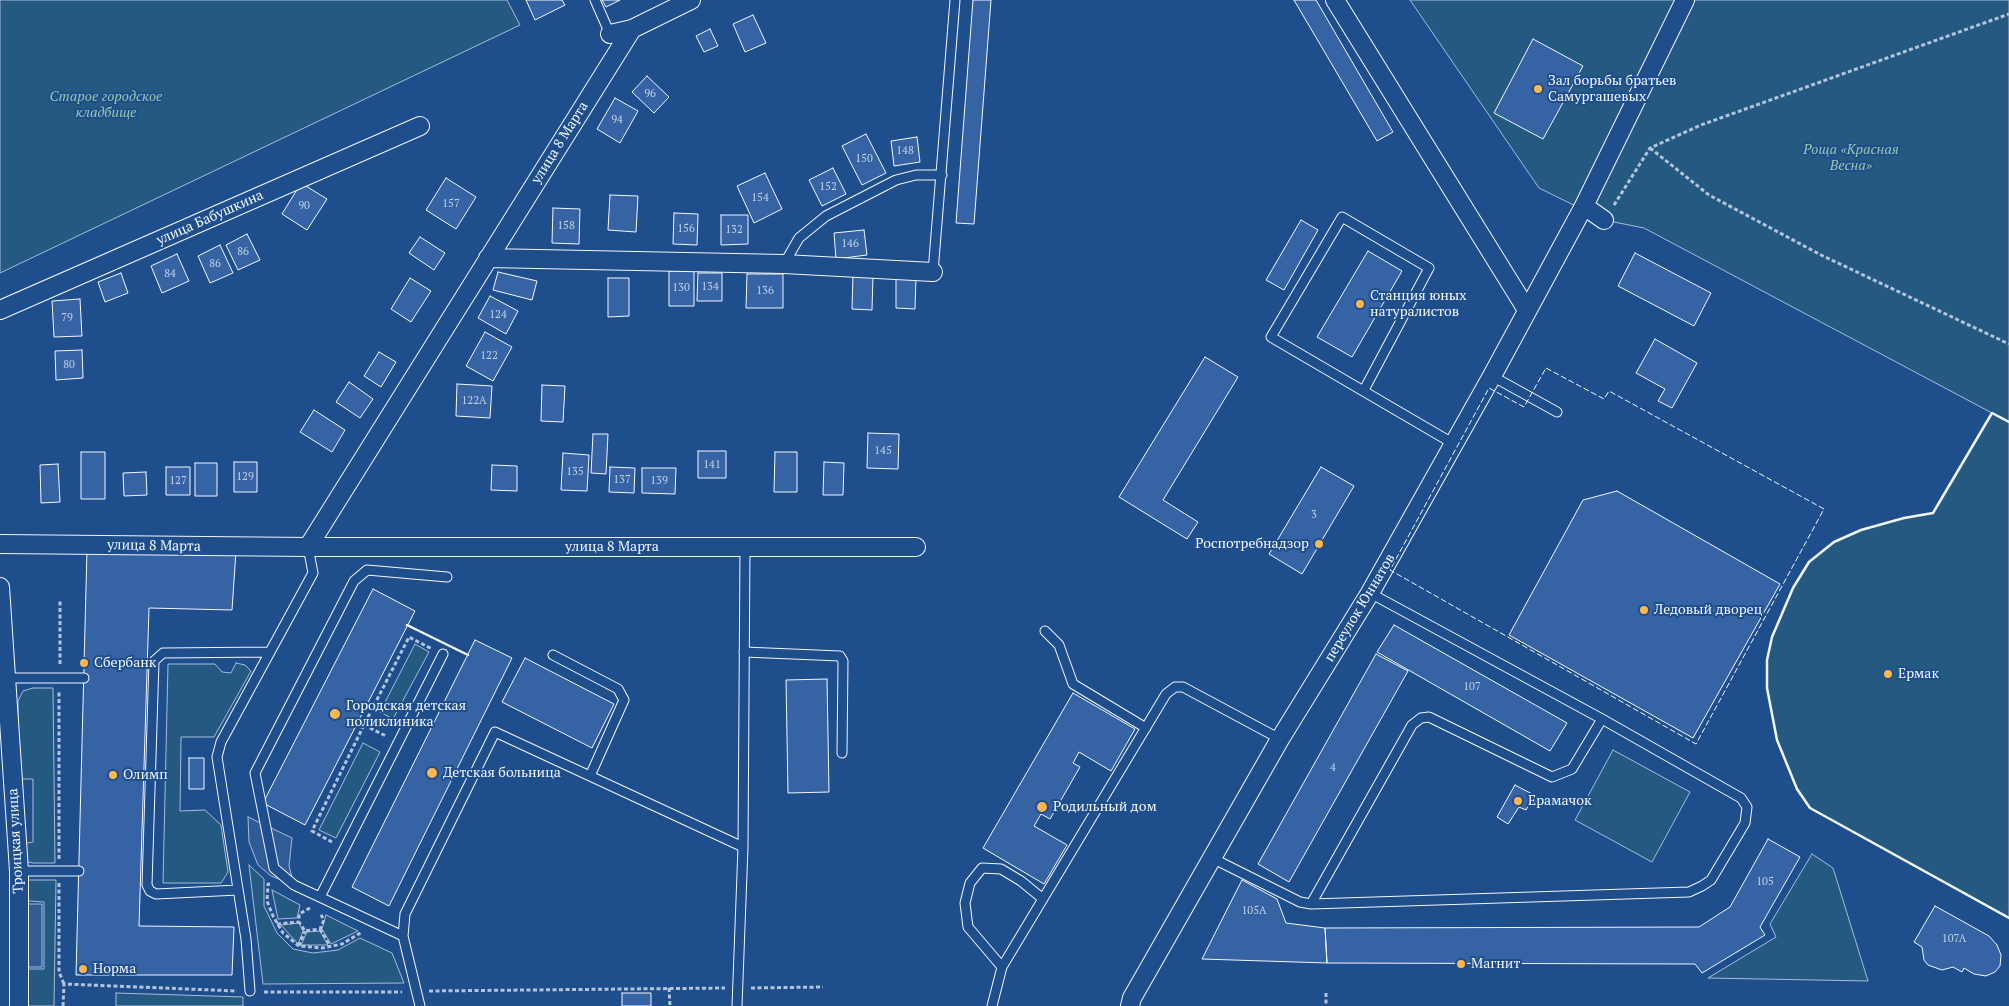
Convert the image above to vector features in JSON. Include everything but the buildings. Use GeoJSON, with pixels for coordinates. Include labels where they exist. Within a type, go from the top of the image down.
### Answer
{"type":"FeatureCollection","features":[{"type":"Feature","properties":{"kind":"street"},"geometry":{"type":"LineString","coordinates":[[610,34],[632,29],[691,0]]}},
{"type":"Feature","properties":{"kind":"street"},"geometry":{"type":"LineString","coordinates":[[1335,0],[1527,310]]}},
{"type":"Feature","properties":{"kind":"street","name":"переулок Юннатов"},"geometry":{"type":"LineString","coordinates":[[1130,1006],[1132,998],[1280,739],[1370,593],[1492,376],[1584,206],[1685,0]]}},
{"type":"Feature","properties":{"kind":"street","name":"улица 8 Марта"},"geometry":{"type":"LineString","coordinates":[[308,547],[632,29]]}},
{"type":"Feature","properties":{"kind":"street","name":"улица Бабушкина"},"geometry":{"type":"LineString","coordinates":[[0,310],[420,126]]}},
{"type":"Feature","properties":{"kind":"street"},"geometry":{"type":"LineString","coordinates":[[1584,206],[1604,220]]}},
{"type":"Feature","properties":{"kind":"street"},"geometry":{"type":"LineString","coordinates":[[488,258],[784,264],[933,272]]}},
{"type":"Feature","properties":{"kind":"street","name":"улица 8 Марта"},"geometry":{"type":"LineString","coordinates":[[0,544],[308,547],[916,547]]}},
{"type":"Feature","properties":{"kind":"street","name":"Троицкая улица"},"geometry":{"type":"LineString","coordinates":[[0,587],[19,871],[19,1006]]}},
{"type":"Feature","properties":{"kind":"lane"},"geometry":{"type":"LineString","coordinates":[[595,0],[610,34]]}},
{"type":"Feature","properties":{"kind":"lane"},"geometry":{"type":"LineString","coordinates":[[933,272],[955,0]]}},
{"type":"Feature","properties":{"kind":"lane"},"geometry":{"type":"LineString","coordinates":[[784,264],[799,238],[826,216],[896,180],[916,175],[942,175]]}},
{"type":"Feature","properties":{"kind":"lane"},"geometry":{"type":"LineString","coordinates":[[1364,390],[1429,268],[1342,217],[1271,337],[1454,444]]}},
{"type":"Feature","properties":{"kind":"lane"},"geometry":{"type":"LineString","coordinates":[[1492,376],[1557,412]]}},
{"type":"Feature","properties":{"kind":"lane"},"geometry":{"type":"LineString","coordinates":[[250,991],[238,890],[217,757],[221,742],[313,573],[308,547]]}},
{"type":"Feature","properties":{"kind":"lane"},"geometry":{"type":"LineString","coordinates":[[736,1006],[743,847],[745,547]]}},
{"type":"Feature","properties":{"kind":"lane"},"geometry":{"type":"LineString","coordinates":[[403,936],[294,885],[274,868],[255,773],[354,582],[367,570],[447,577]]}},
{"type":"Feature","properties":{"kind":"lane"},"geometry":{"type":"LineString","coordinates":[[1212,858],[1300,902],[1311,904],[1689,892],[1710,880],[1745,823],[1747,807],[1742,798],[1602,719],[1370,593]]}},
{"type":"Feature","properties":{"kind":"lane"},"geometry":{"type":"LineString","coordinates":[[1045,631],[1060,645],[1073,684],[1146,728]]}},
{"type":"Feature","properties":{"kind":"lane"},"geometry":{"type":"LineString","coordinates":[[238,890],[156,894],[150,891],[147,885],[144,874],[150,679],[154,661],[163,653],[270,652]]}},
{"type":"Feature","properties":{"kind":"lane"},"geometry":{"type":"LineString","coordinates":[[744,652],[840,656],[843,661],[842,753]]}},
{"type":"Feature","properties":{"kind":"lane"},"geometry":{"type":"LineString","coordinates":[[320,897],[443,654]]}},
{"type":"Feature","properties":{"kind":"lane"},"geometry":{"type":"LineString","coordinates":[[553,655],[618,690],[624,700],[590,776]]}},
{"type":"Feature","properties":{"kind":"lane"},"geometry":{"type":"LineString","coordinates":[[6,678],[84,678]]}},
{"type":"Feature","properties":{"kind":"lane"},"geometry":{"type":"LineString","coordinates":[[992,1006],[1002,967],[1166,694],[1175,687],[1183,686],[1280,739]]}},
{"type":"Feature","properties":{"kind":"lane"},"geometry":{"type":"LineString","coordinates":[[1311,904],[1412,725],[1421,718],[1429,717],[1552,778],[1572,769],[1602,719]]}},
{"type":"Feature","properties":{"kind":"lane"},"geometry":{"type":"LineString","coordinates":[[420,1006],[403,936],[405,914],[495,732],[743,847]]}},
{"type":"Feature","properties":{"kind":"lane"},"geometry":{"type":"LineString","coordinates":[[1002,967],[968,927],[965,904],[970,883],[982,868],[1001,869],[1021,881],[1044,899]]}},
{"type":"Feature","properties":{"kind":"lane"},"geometry":{"type":"LineString","coordinates":[[19,871],[79,871]]}},
{"type":"Feature","properties":{"kind":"path"},"geometry":{"type":"LineString","coordinates":[[1604,220],[1650,148],[1701,125],[2009,14]]}},
{"type":"Feature","properties":{"kind":"path"},"geometry":{"type":"LineString","coordinates":[[1650,148],[1709,195],[1821,255],[2009,344]]}},
{"type":"Feature","properties":{"kind":"path"},"geometry":{"type":"LineString","coordinates":[[60,599],[59,972],[64,984],[64,1006]]}},
{"type":"Feature","properties":{"kind":"path"},"geometry":{"type":"LineString","coordinates":[[344,849],[312,831],[364,724],[409,637],[443,654]]}},
{"type":"Feature","properties":{"kind":"path"},"geometry":{"type":"LineString","coordinates":[[364,724],[398,742]]}},
{"type":"Feature","properties":{"kind":"path"},"geometry":{"type":"LineString","coordinates":[[276,888],[268,884],[267,901],[283,933],[299,946],[342,944],[362,932]]}},
{"type":"Feature","properties":{"kind":"path"},"geometry":{"type":"LineString","coordinates":[[305,931],[299,922],[299,914],[307,908],[314,907],[306,903]]}},
{"type":"Feature","properties":{"kind":"path"},"geometry":{"type":"LineString","coordinates":[[320,929],[324,920],[319,910],[328,914]]}},
{"type":"Feature","properties":{"kind":"path"},"geometry":{"type":"LineString","coordinates":[[277,924],[299,922]]}},
{"type":"Feature","properties":{"kind":"path"},"geometry":{"type":"LineString","coordinates":[[354,928],[370,936]]}},
{"type":"Feature","properties":{"kind":"path"},"geometry":{"type":"LineString","coordinates":[[305,931],[320,929]]}},
{"type":"Feature","properties":{"kind":"path"},"geometry":{"type":"LineString","coordinates":[[320,929],[330,946]]}},
{"type":"Feature","properties":{"kind":"path"},"geometry":{"type":"LineString","coordinates":[[299,946],[305,931]]}},
{"type":"Feature","properties":{"kind":"path"},"geometry":{"type":"LineString","coordinates":[[64,984],[250,991],[417,992],[823,987]]}},
{"type":"Feature","properties":{"kind":"path"},"geometry":{"type":"LineString","coordinates":[[670,988],[670,1006]]}},
{"type":"Feature","properties":{"kind":"path"},"geometry":{"type":"LineString","coordinates":[[1326,993],[1326,1006]]}},
{"type":"Feature","properties":{"kind":"green space","name":"Старое городское кладбище"},"geometry":{"type":"Polygon","coordinates":[[[0,0],[507,0],[520,25],[0,273],[0,0]]]}},
{"type":"Feature","properties":{"kind":"green space","name":"Роща «Красная Весна»"},"geometry":{"type":"Polygon","coordinates":[[[1410,0],[2009,0],[2009,918],[1810,808],[1797,789],[1777,740],[1767,688],[1767,660],[1772,637],[1793,588],[1809,562],[1834,542],[1861,530],[1904,518],[1933,513],[1992,413],[1644,228],[1604,220],[1539,188],[1410,0]]]}},
{"type":"Feature","properties":{"kind":"green space"},"geometry":{"type":"Polygon","coordinates":[[[415,644],[429,652],[393,719],[380,712],[415,644]]]}},
{"type":"Feature","properties":{"kind":"green space"},"geometry":{"type":"Polygon","coordinates":[[[236,663],[245,665],[251,671],[214,737],[181,737],[180,811],[205,810],[221,825],[228,872],[221,883],[163,883],[168,664],[215,664],[222,672],[231,673],[236,663]]]}},
{"type":"Feature","properties":{"kind":"green space"},"geometry":{"type":"Polygon","coordinates":[[[33,688],[53,688],[55,863],[25,861],[23,847],[27,843],[33,842],[33,779],[19,779],[18,701],[23,691],[33,688]]]}},
{"type":"Feature","properties":{"kind":"green space"},"geometry":{"type":"Polygon","coordinates":[[[363,743],[380,752],[336,838],[319,830],[363,743]]]}},
{"type":"Feature","properties":{"kind":"green space"},"geometry":{"type":"Polygon","coordinates":[[[1613,750],[1690,792],[1652,862],[1575,820],[1613,750]]]}},
{"type":"Feature","properties":{"kind":"green space"},"geometry":{"type":"Polygon","coordinates":[[[1812,854],[1833,868],[1868,981],[1708,978],[1776,937],[1770,924],[1812,854]]]}},
{"type":"Feature","properties":{"kind":"green space"},"geometry":{"type":"Polygon","coordinates":[[[249,865],[264,879],[264,906],[277,933],[293,949],[313,953],[338,950],[360,938],[392,953],[404,983],[263,984],[249,865]]]}},
{"type":"Feature","properties":{"kind":"green space"},"geometry":{"type":"Polygon","coordinates":[[[28,880],[56,880],[54,1006],[25,1006],[25,969],[44,969],[44,902],[24,899],[28,880]]]}},
{"type":"Feature","properties":{"kind":"green space"},"geometry":{"type":"Polygon","coordinates":[[[272,890],[300,905],[297,918],[278,919],[272,890]]]}},
{"type":"Feature","properties":{"kind":"green space"},"geometry":{"type":"Polygon","coordinates":[[[326,915],[358,931],[331,944],[322,929],[326,915]]]}},
{"type":"Feature","properties":{"kind":"green space"},"geometry":{"type":"Polygon","coordinates":[[[299,923],[303,931],[298,944],[281,925],[299,923]]]}},
{"type":"Feature","properties":{"kind":"green space"},"geometry":{"type":"Polygon","coordinates":[[[320,931],[328,945],[301,945],[307,932],[320,931]]]}},
{"type":"Feature","properties":{"kind":"green space"},"geometry":{"type":"Polygon","coordinates":[[[116,993],[243,997],[243,1006],[116,1006],[116,993]]]}},
{"type":"Feature","properties":{"kind":"shaded area"},"geometry":{"type":"Polygon","coordinates":[[[248,817],[292,838],[289,866],[294,885],[271,876],[258,865],[249,842],[248,817]]]}},
{"type":"Feature","properties":{"kind":"shaded area"},"geometry":{"type":"Polygon","coordinates":[[[23,904],[42,904],[42,967],[24,967],[23,904]]]}},
{"type":"Feature","properties":{"kind":"fence"},"geometry":{"type":"LineString","coordinates":[[1546,368],[1604,399],[1609,391],[1824,509],[1696,744],[1390,570],[1489,388],[1524,407],[1546,368]]}},
{"type":"Feature","properties":{"kind":"wall"},"geometry":{"type":"LineString","coordinates":[[2009,422],[1992,413],[1933,513],[1904,518],[1861,530],[1834,542],[1809,562],[1793,588],[1772,637],[1767,660],[1767,688],[1777,740],[1797,789],[1810,808],[2009,918]]}},
{"type":"Feature","properties":{"kind":"wall"},"geometry":{"type":"LineString","coordinates":[[407,625],[468,655]]}},
{"type":"Feature","properties":{"kind":"place","name":"Зал борьбы братьев Самургашевых"},"geometry":{"type":"Point","coordinates":[1538,89]}},
{"type":"Feature","properties":{"kind":"place","name":"Станция юных натуралистов"},"geometry":{"type":"Point","coordinates":[1360,304]}},
{"type":"Feature","properties":{"kind":"place","name":"Роспотребнадзор"},"geometry":{"type":"Point","coordinates":[1319,544]}},
{"type":"Feature","properties":{"kind":"place","name":"Ледовый дворец"},"geometry":{"type":"Point","coordinates":[1644,610]}},
{"type":"Feature","properties":{"kind":"place","name":"Сбербанк"},"geometry":{"type":"Point","coordinates":[84,663]}},
{"type":"Feature","properties":{"kind":"place","name":"Ермак"},"geometry":{"type":"Point","coordinates":[1888,674]}},
{"type":"Feature","properties":{"kind":"place","name":"Городская детская поликлиника"},"geometry":{"type":"Point","coordinates":[335,714]}},
{"type":"Feature","properties":{"kind":"place","name":"Детская больница"},"geometry":{"type":"Point","coordinates":[432,773]}},
{"type":"Feature","properties":{"kind":"place","name":"Олимп"},"geometry":{"type":"Point","coordinates":[113,775]}},
{"type":"Feature","properties":{"kind":"place","name":"Ерамачок"},"geometry":{"type":"Point","coordinates":[1518,801]}},
{"type":"Feature","properties":{"kind":"place","name":"Родильный дом"},"geometry":{"type":"Point","coordinates":[1042,807]}},
{"type":"Feature","properties":{"kind":"place","name":"Магнит"},"geometry":{"type":"Point","coordinates":[1461,964]}},
{"type":"Feature","properties":{"kind":"place","name":"Норма"},"geometry":{"type":"Point","coordinates":[83,969]}}]}
